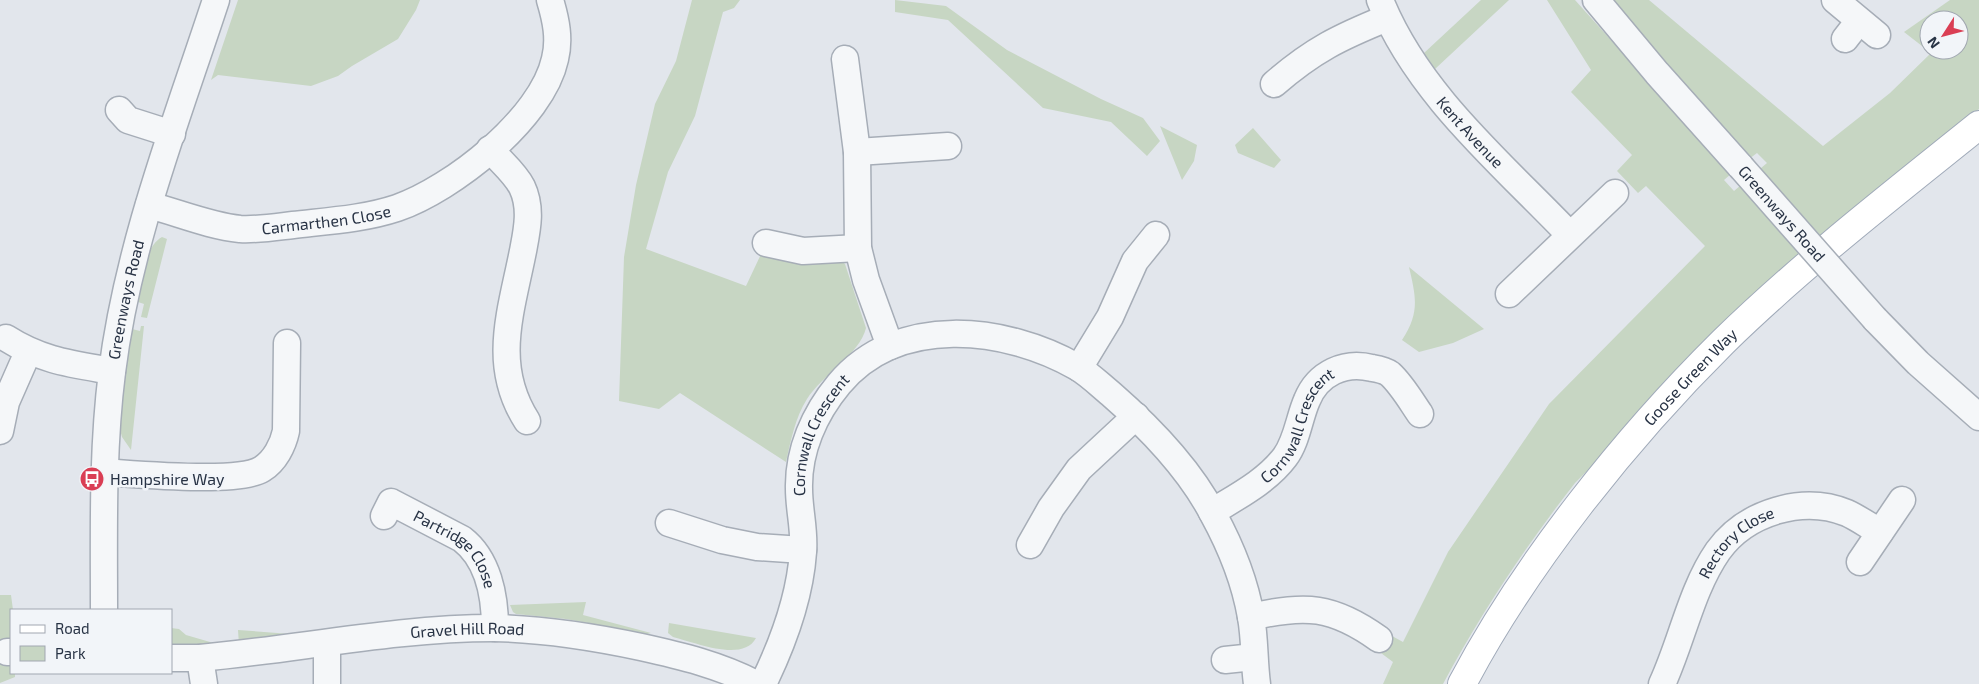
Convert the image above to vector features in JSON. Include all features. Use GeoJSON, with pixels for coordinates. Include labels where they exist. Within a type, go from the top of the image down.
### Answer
{"type":"FeatureCollection","features":[{"type":"Feature","properties":{"kind":"main road","name":"Goose Green Way"},"geometry":{"type":"LineString","coordinates":[[1462,684],[1476,656],[1528,577],[1584,499],[1651,419],[1723,342],[1802,271],[1979,125]]}},
{"type":"Feature","properties":{"kind":"street","name":"Greenways Road"},"geometry":{"type":"LineString","coordinates":[[104,609],[104,472],[112,371],[127,287],[149,204],[216,0]]}},
{"type":"Feature","properties":{"kind":"street","name":"Carmarthen Close"},"geometry":{"type":"LineString","coordinates":[[149,204],[222,226],[241,229],[366,216],[397,208],[422,197],[511,132],[547,82],[555,60],[558,41],[556,20],[550,0]]}},
{"type":"Feature","properties":{"kind":"street","name":"Greenways Road"},"geometry":{"type":"LineString","coordinates":[[1596,0],[1657,73],[1875,319],[1918,363],[1979,417]]}},
{"type":"Feature","properties":{"kind":"street"},"geometry":{"type":"LineString","coordinates":[[1835,0],[1860,32]]}},
{"type":"Feature","properties":{"kind":"street","name":"Kent Avenue"},"geometry":{"type":"LineString","coordinates":[[1274,84],[1301,60],[1383,9],[1414,66],[1437,97],[1569,234]]}},
{"type":"Feature","properties":{"kind":"street"},"geometry":{"type":"LineString","coordinates":[[845,59],[856,152],[858,248],[866,280],[890,346]]}},
{"type":"Feature","properties":{"kind":"street"},"geometry":{"type":"LineString","coordinates":[[119,110],[128,120],[172,134]]}},
{"type":"Feature","properties":{"kind":"street"},"geometry":{"type":"LineString","coordinates":[[856,152],[948,146]]}},
{"type":"Feature","properties":{"kind":"street"},"geometry":{"type":"LineString","coordinates":[[490,149],[522,187],[527,200],[528,229],[505,346],[512,388],[517,405],[527,421]]}},
{"type":"Feature","properties":{"kind":"street"},"geometry":{"type":"LineString","coordinates":[[1509,294],[1569,234],[1615,192]]}},
{"type":"Feature","properties":{"kind":"street"},"geometry":{"type":"LineString","coordinates":[[1079,368],[1110,318],[1135,261],[1156,235]]}},
{"type":"Feature","properties":{"kind":"street"},"geometry":{"type":"LineString","coordinates":[[766,242],[803,251],[858,248]]}},
{"type":"Feature","properties":{"kind":"street","name":"Cornwall Crescent"},"geometry":{"type":"LineString","coordinates":[[763,684],[789,621],[797,589],[803,550],[799,489],[801,457],[822,406],[840,383],[862,362],[890,346],[950,333],[983,335],[1023,345],[1079,368],[1136,416],[1190,478],[1212,512],[1227,542],[1251,617],[1257,684]]}},
{"type":"Feature","properties":{"kind":"street"},"geometry":{"type":"LineString","coordinates":[[6,338],[28,352],[59,362],[112,371]]}},
{"type":"Feature","properties":{"kind":"street"},"geometry":{"type":"LineString","coordinates":[[0,431],[6,402],[28,352]]}},
{"type":"Feature","properties":{"kind":"street"},"geometry":{"type":"LineString","coordinates":[[104,472],[233,477],[261,470],[277,453],[286,431],[280,353]]}},
{"type":"Feature","properties":{"kind":"street","name":"Cornwall Crescent"},"geometry":{"type":"LineString","coordinates":[[1212,512],[1268,476],[1278,466],[1294,440],[1307,398],[1321,380],[1344,366],[1394,366],[1420,414]]}},
{"type":"Feature","properties":{"kind":"street"},"geometry":{"type":"LineString","coordinates":[[1030,545],[1051,508],[1079,469],[1136,416]]}},
{"type":"Feature","properties":{"kind":"street"},"geometry":{"type":"LineString","coordinates":[[1860,562],[1902,500]]}},
{"type":"Feature","properties":{"kind":"street","name":"Partridge Close"},"geometry":{"type":"LineString","coordinates":[[384,516],[391,502],[462,539],[471,546],[484,567],[488,578],[495,628]]}},
{"type":"Feature","properties":{"kind":"street","name":"Rectory Close"},"geometry":{"type":"LineString","coordinates":[[1662,684],[1709,568],[1729,538],[1748,524],[1780,509],[1800,506],[1824,506],[1848,513],[1880,532]]}},
{"type":"Feature","properties":{"kind":"street"},"geometry":{"type":"LineString","coordinates":[[677,532],[757,547],[803,550]]}},
{"type":"Feature","properties":{"kind":"street"},"geometry":{"type":"LineString","coordinates":[[1251,617],[1284,609],[1311,609],[1343,617],[1358,624],[1379,639]]}},
{"type":"Feature","properties":{"kind":"street","name":"Gravel Hill Road"},"geometry":{"type":"LineString","coordinates":[[172,658],[200,658],[398,634],[495,628],[573,636],[671,653],[700,660],[756,684]]}},
{"type":"Feature","properties":{"kind":"street"},"geometry":{"type":"LineString","coordinates":[[327,642],[327,684]]}},
{"type":"Feature","properties":{"kind":"street"},"geometry":{"type":"LineString","coordinates":[[1225,660],[1254,657]]}},
{"type":"Feature","properties":{"kind":"street"},"geometry":{"type":"LineString","coordinates":[[200,658],[204,684]]}},
{"type":"Feature","properties":{"kind":"green space"},"geometry":{"type":"Polygon","coordinates":[[[238,0],[420,0],[398,39],[338,76],[311,86],[218,75],[211,80],[238,0]]]}},
{"type":"Feature","properties":{"kind":"green space"},"geometry":{"type":"Polygon","coordinates":[[[692,0],[740,0],[734,8],[723,12],[695,116],[668,172],[646,249],[746,286],[762,252],[840,259],[845,264],[866,328],[862,338],[849,356],[822,381],[807,399],[796,421],[786,462],[680,393],[659,409],[619,401],[624,257],[636,185],[655,104],[676,61],[692,0]]]}},
{"type":"Feature","properties":{"kind":"green space"},"geometry":{"type":"Polygon","coordinates":[[[895,0],[946,6],[1007,50],[1101,99],[1143,118],[1160,141],[1147,156],[1111,122],[1043,108],[948,20],[895,12],[895,0]]]}},
{"type":"Feature","properties":{"kind":"green space"},"geometry":{"type":"Polygon","coordinates":[[[1481,0],[1509,0],[1435,69],[1424,53],[1481,0]]]}},
{"type":"Feature","properties":{"kind":"green space"},"geometry":{"type":"Polygon","coordinates":[[[1547,0],[1575,0],[1731,174],[1724,180],[1734,191],[1767,163],[1757,153],[1749,159],[1609,0],[1649,0],[1823,146],[1890,93],[1924,60],[1969,60],[1969,10],[1936,10],[1950,0],[1979,0],[1979,109],[1816,242],[1575,483],[1504,581],[1443,684],[1383,684],[1393,662],[1381,653],[1392,636],[1403,642],[1448,552],[1549,404],[1705,246],[1646,186],[1638,193],[1617,171],[1632,155],[1571,92],[1591,70],[1547,0]]]}},
{"type":"Feature","properties":{"kind":"green space"},"geometry":{"type":"Polygon","coordinates":[[[1919,22],[1919,44],[1904,32],[1919,22]]]}},
{"type":"Feature","properties":{"kind":"green space"},"geometry":{"type":"Polygon","coordinates":[[[1160,126],[1197,145],[1194,161],[1182,180],[1160,126]]]}},
{"type":"Feature","properties":{"kind":"green space"},"geometry":{"type":"Polygon","coordinates":[[[1253,128],[1281,160],[1274,168],[1238,153],[1235,145],[1253,128]]]}},
{"type":"Feature","properties":{"kind":"green space"},"geometry":{"type":"Polygon","coordinates":[[[162,237],[167,239],[147,318],[141,317],[144,304],[138,302],[144,266],[151,249],[162,237]]]}},
{"type":"Feature","properties":{"kind":"green space"},"geometry":{"type":"Polygon","coordinates":[[[1409,267],[1484,329],[1453,343],[1419,352],[1402,340],[1412,321],[1415,305],[1409,267]]]}},
{"type":"Feature","properties":{"kind":"green space"},"geometry":{"type":"Polygon","coordinates":[[[141,326],[144,326],[131,450],[122,437],[119,426],[124,372],[132,329],[140,331],[141,326]]]}},
{"type":"Feature","properties":{"kind":"green space"},"geometry":{"type":"Polygon","coordinates":[[[0,595],[11,595],[13,609],[10,609],[10,674],[15,674],[15,677],[0,683],[0,595]]]}},
{"type":"Feature","properties":{"kind":"green space"},"geometry":{"type":"Polygon","coordinates":[[[586,602],[583,615],[651,633],[647,634],[566,619],[516,614],[510,605],[586,602]]]}},
{"type":"Feature","properties":{"kind":"green space"},"geometry":{"type":"Polygon","coordinates":[[[669,623],[756,638],[750,645],[740,649],[718,649],[673,637],[668,633],[669,623]]]}},
{"type":"Feature","properties":{"kind":"green space"},"geometry":{"type":"Polygon","coordinates":[[[172,628],[179,629],[186,635],[217,644],[172,648],[172,628]]]}},
{"type":"Feature","properties":{"kind":"green space"},"geometry":{"type":"Polygon","coordinates":[[[238,630],[304,635],[239,645],[238,630]]]}},
{"type":"Feature","properties":{"kind":"place","name":"Hampshire Way"},"geometry":{"type":"Point","coordinates":[92,479]}}]}
